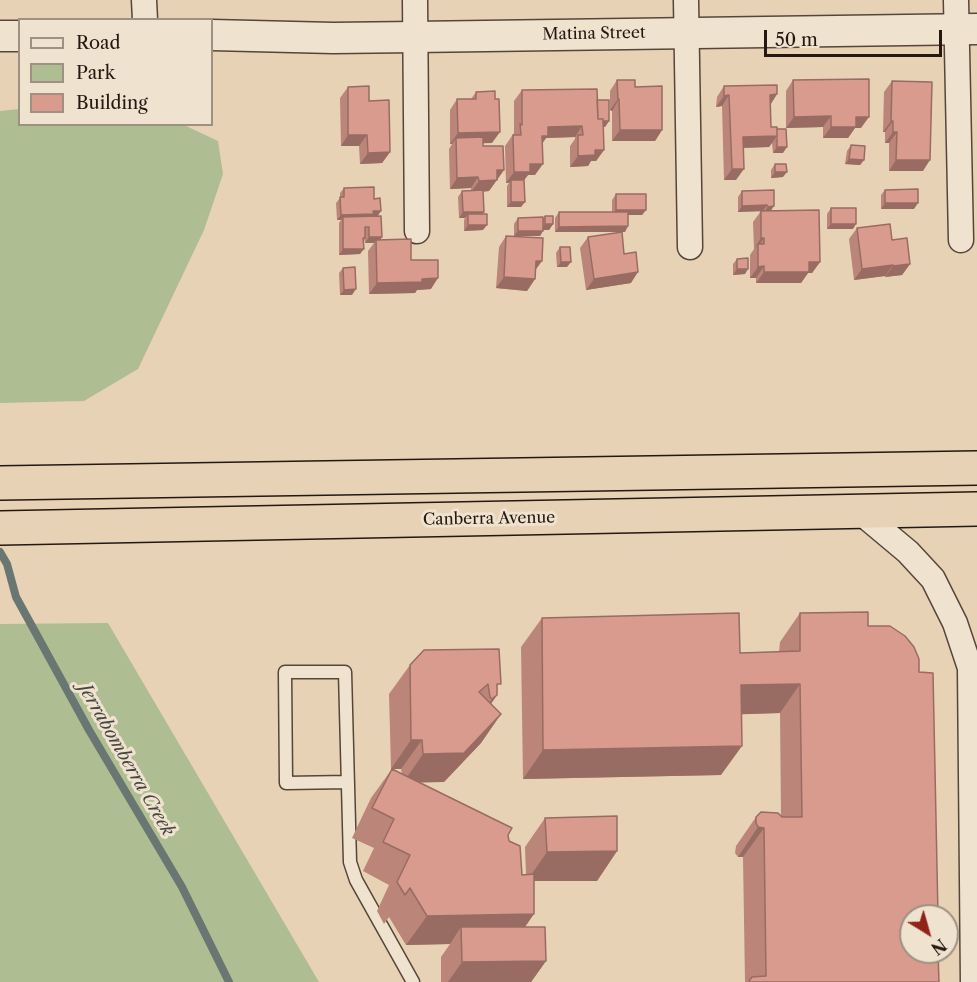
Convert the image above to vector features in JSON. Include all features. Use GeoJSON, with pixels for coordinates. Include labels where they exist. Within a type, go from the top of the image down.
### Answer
{"type":"FeatureCollection","features":[{"type":"Feature","properties":{"kind":"highway"},"geometry":{"type":"LineString","coordinates":[[2,483],[977,468]]}},
{"type":"Feature","properties":{"kind":"highway","name":"Canberra Avenue"},"geometry":{"type":"LineString","coordinates":[[14,528],[977,509]]}},
{"type":"Feature","properties":{"kind":"street"},"geometry":{"type":"LineString","coordinates":[[144,0],[145,18]]}},
{"type":"Feature","properties":{"kind":"street"},"geometry":{"type":"LineString","coordinates":[[415,0],[417,231]]}},
{"type":"Feature","properties":{"kind":"street"},"geometry":{"type":"LineString","coordinates":[[686,0],[690,247]]}},
{"type":"Feature","properties":{"kind":"street"},"geometry":{"type":"LineString","coordinates":[[957,0],[967,29],[961,240]]}},
{"type":"Feature","properties":{"kind":"street","name":"Matina Street"},"geometry":{"type":"LineString","coordinates":[[213,35],[333,38],[967,29]]}},
{"type":"Feature","properties":{"kind":"street"},"geometry":{"type":"LineString","coordinates":[[0,36],[18,36]]}},
{"type":"Feature","properties":{"kind":"street"},"geometry":{"type":"LineString","coordinates":[[859,512],[908,552],[933,579],[973,659],[975,957],[973,982]]}},
{"type":"Feature","properties":{"kind":"lane"},"geometry":{"type":"LineString","coordinates":[[348,782],[286,783],[285,672],[345,672],[348,782],[350,862],[356,880],[413,982]]}},
{"type":"Feature","properties":{"kind":"green space"},"geometry":{"type":"Polygon","coordinates":[[[18,109],[18,126],[186,126],[218,141],[223,174],[204,230],[138,369],[84,401],[0,403],[0,111],[18,109]]]}},
{"type":"Feature","properties":{"kind":"green space"},"geometry":{"type":"Polygon","coordinates":[[[108,623],[319,982],[0,982],[0,624],[108,623]]]}},
{"type":"Feature","properties":{"kind":"building"},"geometry":{"type":"Polygon","coordinates":[[[869,79],[869,117],[856,117],[856,127],[831,127],[831,116],[794,117],[793,80],[869,79]]]}},
{"type":"Feature","properties":{"kind":"building"},"geometry":{"type":"Polygon","coordinates":[[[617,80],[635,80],[635,87],[662,86],[662,130],[620,130],[617,80]]]}},
{"type":"Feature","properties":{"kind":"building"},"geometry":{"type":"Polygon","coordinates":[[[892,81],[932,82],[930,160],[896,160],[897,132],[893,132],[893,121],[891,121],[892,81]]]}},
{"type":"Feature","properties":{"kind":"building"},"geometry":{"type":"Polygon","coordinates":[[[777,85],[777,94],[770,95],[771,127],[777,127],[777,136],[743,137],[744,169],[732,169],[729,95],[724,96],[724,86],[777,85]]]}},
{"type":"Feature","properties":{"kind":"building"},"geometry":{"type":"Polygon","coordinates":[[[369,86],[369,101],[389,100],[390,152],[368,153],[367,135],[348,135],[348,87],[369,86]]]}},
{"type":"Feature","properties":{"kind":"building"},"geometry":{"type":"Polygon","coordinates":[[[597,89],[598,119],[603,119],[604,150],[595,150],[595,155],[578,156],[578,135],[583,135],[582,126],[548,127],[548,136],[542,136],[543,164],[530,164],[530,172],[514,172],[513,135],[521,135],[522,90],[597,89]]]}},
{"type":"Feature","properties":{"kind":"building"},"geometry":{"type":"Polygon","coordinates":[[[495,91],[495,99],[499,99],[500,132],[458,133],[457,99],[476,99],[476,92],[495,91]]]}},
{"type":"Feature","properties":{"kind":"building"},"geometry":{"type":"Polygon","coordinates":[[[597,100],[609,100],[609,121],[598,119],[597,100]]]}},
{"type":"Feature","properties":{"kind":"building"},"geometry":{"type":"Polygon","coordinates":[[[777,129],[786,129],[787,147],[777,147],[777,129]]]}},
{"type":"Feature","properties":{"kind":"building"},"geometry":{"type":"Polygon","coordinates":[[[483,137],[483,146],[503,146],[504,170],[497,170],[497,180],[479,181],[478,177],[457,178],[456,138],[483,137]]]}},
{"type":"Feature","properties":{"kind":"building"},"geometry":{"type":"Polygon","coordinates":[[[851,145],[865,146],[864,160],[849,159],[851,145]]]}},
{"type":"Feature","properties":{"kind":"building"},"geometry":{"type":"Polygon","coordinates":[[[775,164],[786,164],[787,172],[775,172],[775,164]]]}},
{"type":"Feature","properties":{"kind":"building"},"geometry":{"type":"Polygon","coordinates":[[[511,180],[524,180],[525,202],[511,202],[511,180]]]}},
{"type":"Feature","properties":{"kind":"building"},"geometry":{"type":"Polygon","coordinates":[[[374,187],[374,199],[380,198],[381,211],[373,211],[374,214],[341,215],[340,197],[344,197],[344,188],[374,187]]]}},
{"type":"Feature","properties":{"kind":"building"},"geometry":{"type":"Polygon","coordinates":[[[918,189],[918,203],[885,203],[885,190],[918,189]]]}},
{"type":"Feature","properties":{"kind":"building"},"geometry":{"type":"Polygon","coordinates":[[[483,190],[484,212],[463,212],[462,191],[483,190]]]}},
{"type":"Feature","properties":{"kind":"building"},"geometry":{"type":"Polygon","coordinates":[[[774,190],[774,206],[742,206],[742,191],[774,190]]]}},
{"type":"Feature","properties":{"kind":"building"},"geometry":{"type":"Polygon","coordinates":[[[616,194],[646,194],[646,210],[616,210],[616,194]]]}},
{"type":"Feature","properties":{"kind":"building"},"geometry":{"type":"Polygon","coordinates":[[[831,208],[856,208],[856,224],[831,224],[831,208]]]}},
{"type":"Feature","properties":{"kind":"building"},"geometry":{"type":"Polygon","coordinates":[[[819,210],[820,262],[809,262],[809,272],[764,272],[764,266],[758,267],[758,244],[764,244],[764,238],[761,238],[761,211],[819,210]]]}},
{"type":"Feature","properties":{"kind":"building"},"geometry":{"type":"Polygon","coordinates":[[[559,212],[628,212],[628,226],[559,227],[559,212]]]}},
{"type":"Feature","properties":{"kind":"building"},"geometry":{"type":"Polygon","coordinates":[[[468,214],[487,214],[487,225],[468,225],[468,214]]]}},
{"type":"Feature","properties":{"kind":"building"},"geometry":{"type":"Polygon","coordinates":[[[381,216],[382,237],[369,237],[369,227],[365,227],[364,249],[343,249],[343,217],[381,216]]]}},
{"type":"Feature","properties":{"kind":"building"},"geometry":{"type":"Polygon","coordinates":[[[545,216],[553,216],[553,224],[545,224],[545,216]]]}},
{"type":"Feature","properties":{"kind":"building"},"geometry":{"type":"Polygon","coordinates":[[[543,217],[543,231],[518,231],[518,218],[543,217]]]}},
{"type":"Feature","properties":{"kind":"building"},"geometry":{"type":"Polygon","coordinates":[[[890,224],[892,240],[907,238],[910,264],[862,269],[857,228],[890,224]]]}},
{"type":"Feature","properties":{"kind":"building"},"geometry":{"type":"Polygon","coordinates":[[[622,232],[624,254],[636,252],[638,272],[594,279],[588,237],[622,232]]]}},
{"type":"Feature","properties":{"kind":"building"},"geometry":{"type":"Polygon","coordinates":[[[506,236],[543,238],[542,261],[536,261],[535,279],[504,277],[506,236]]]}},
{"type":"Feature","properties":{"kind":"building"},"geometry":{"type":"Polygon","coordinates":[[[411,239],[411,260],[438,260],[438,278],[422,279],[422,282],[377,283],[376,240],[411,239]]]}},
{"type":"Feature","properties":{"kind":"building"},"geometry":{"type":"Polygon","coordinates":[[[560,247],[570,247],[571,262],[561,262],[560,247]]]}},
{"type":"Feature","properties":{"kind":"building"},"geometry":{"type":"Polygon","coordinates":[[[748,258],[748,269],[737,269],[737,259],[748,258]]]}},
{"type":"Feature","properties":{"kind":"building"},"geometry":{"type":"Polygon","coordinates":[[[355,267],[356,289],[344,290],[343,268],[355,267]]]}},
{"type":"Feature","properties":{"kind":"building"},"geometry":{"type":"Polygon","coordinates":[[[868,612],[868,626],[890,626],[905,636],[914,647],[919,659],[919,672],[933,673],[938,904],[899,904],[899,964],[938,964],[939,982],[749,981],[752,977],[766,976],[764,828],[758,827],[756,817],[761,812],[778,813],[782,817],[802,817],[800,684],[741,685],[742,746],[543,750],[542,618],[739,613],[740,653],[800,651],[800,613],[868,612]]]}},
{"type":"Feature","properties":{"kind":"building"},"geometry":{"type":"Polygon","coordinates":[[[499,649],[501,684],[497,684],[497,695],[492,699],[490,697],[488,684],[479,692],[501,714],[464,753],[423,754],[422,740],[411,740],[410,665],[424,650],[499,649]]]}},
{"type":"Feature","properties":{"kind":"building"},"geometry":{"type":"Polygon","coordinates":[[[392,769],[512,828],[508,835],[509,841],[520,846],[522,875],[534,874],[534,914],[427,916],[410,888],[405,895],[397,882],[410,855],[383,842],[394,819],[372,808],[392,769]]]}},
{"type":"Feature","properties":{"kind":"building"},"geometry":{"type":"Polygon","coordinates":[[[617,816],[617,851],[547,852],[545,818],[617,816]]]}},
{"type":"Feature","properties":{"kind":"building"},"geometry":{"type":"Polygon","coordinates":[[[461,927],[545,927],[546,961],[462,962],[461,927]]]}},
{"type":"Feature","properties":{"kind":"waterway","name":"Jerrabomberra Creek"},"geometry":{"type":"LineString","coordinates":[[0,552],[7,564],[16,597],[89,730],[182,887],[229,982]]}}]}
